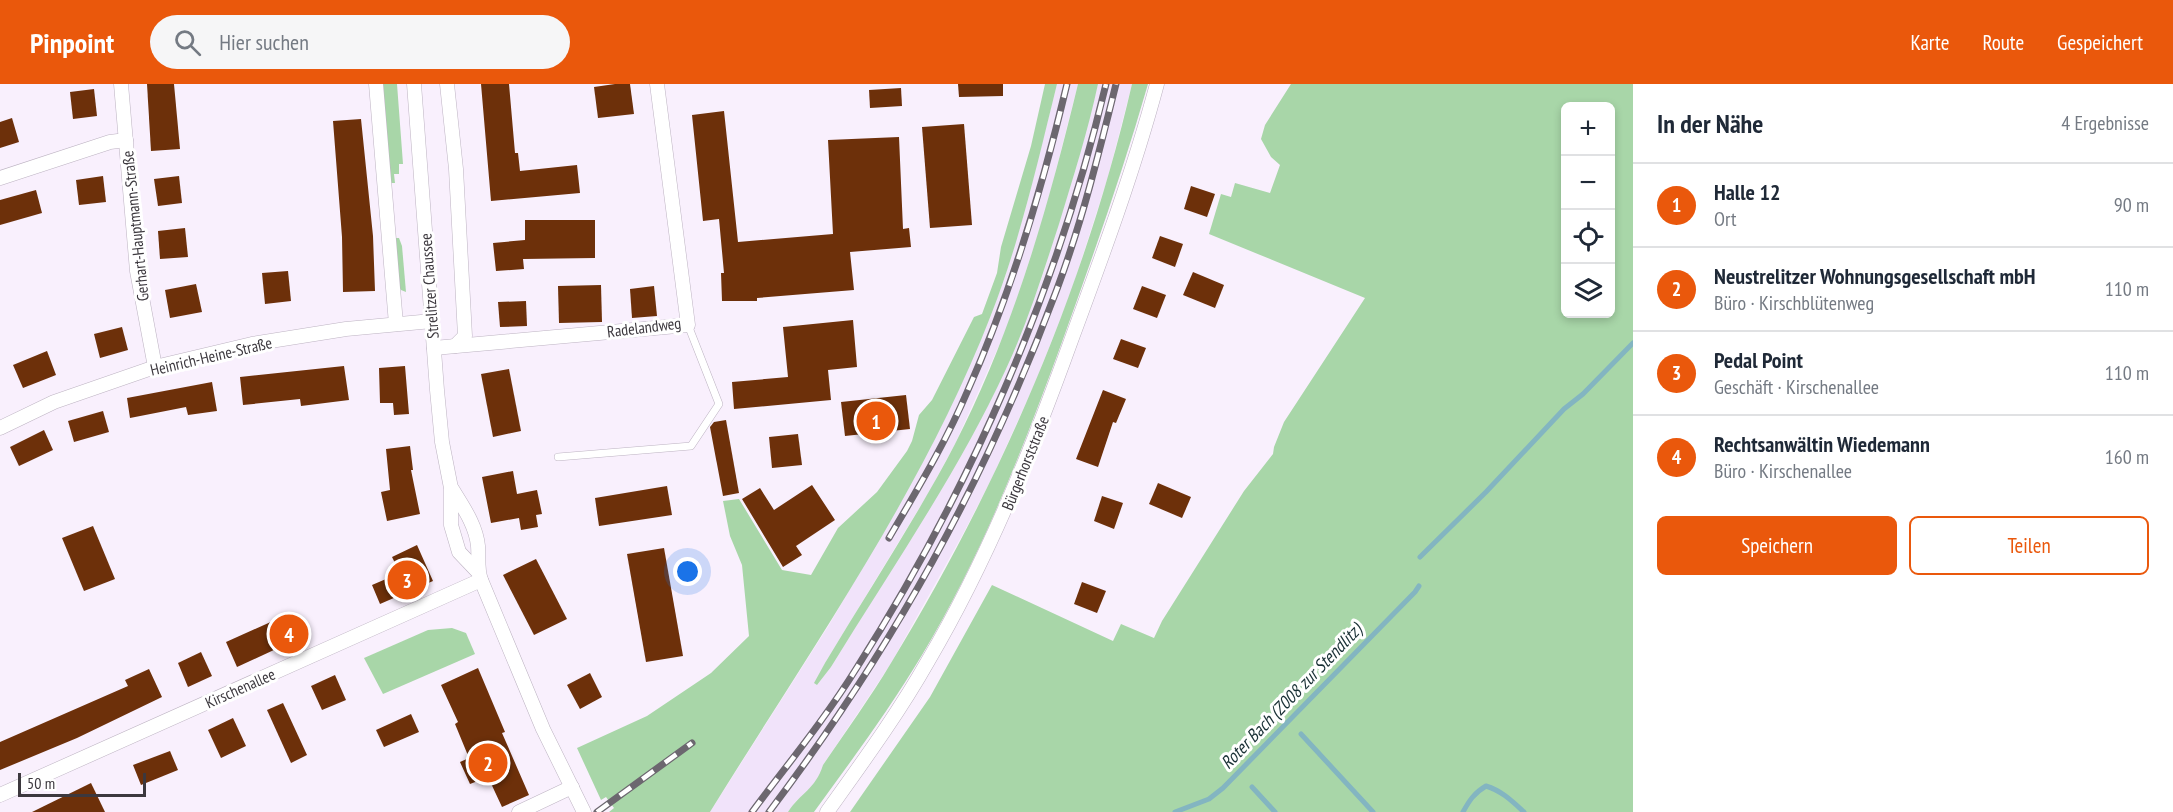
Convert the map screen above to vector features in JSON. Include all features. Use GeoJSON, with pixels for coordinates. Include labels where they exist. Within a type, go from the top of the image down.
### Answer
{"type":"FeatureCollection","features":[{"type":"Feature","properties":{"kind":"street","name":"Gerhart-Hauptmann-Straße"},"geometry":{"type":"LineString","coordinates":[[121,84],[137,270],[155,367]]}},
{"type":"Feature","properties":{"kind":"street"},"geometry":{"type":"LineString","coordinates":[[376,84],[396,324]]}},
{"type":"Feature","properties":{"kind":"street","name":"Strelitzer Chaussee"},"geometry":{"type":"LineString","coordinates":[[414,84],[442,442],[451,488],[451,525],[459,552],[480,576]]}},
{"type":"Feature","properties":{"kind":"street","name":"Strelitzer Chaussee"},"geometry":{"type":"LineString","coordinates":[[447,84],[456,169],[465,336],[455,346]]}},
{"type":"Feature","properties":{"kind":"street","name":"Radelandweg"},"geometry":{"type":"LineString","coordinates":[[434,348],[688,325],[657,84]]}},
{"type":"Feature","properties":{"kind":"street","name":"Bürgerhorststraße"},"geometry":{"type":"LineString","coordinates":[[827,812],[881,736],[928,662],[972,581],[1005,513],[1044,416],[1115,223],[1140,147],[1157,84]]}},
{"type":"Feature","properties":{"kind":"street"},"geometry":{"type":"LineString","coordinates":[[0,178],[110,142],[126,140]]}},
{"type":"Feature","properties":{"kind":"street","name":"Heinrich-Heine-Straße"},"geometry":{"type":"LineString","coordinates":[[0,428],[54,402],[155,367],[252,344],[346,329],[432,321]]}},
{"type":"Feature","properties":{"kind":"street","name":"Strelitzer Chaussee"},"geometry":{"type":"LineString","coordinates":[[451,488],[472,521],[478,546],[480,576],[543,729],[584,812]]}},
{"type":"Feature","properties":{"kind":"street","name":"Kirschenallee"},"geometry":{"type":"LineString","coordinates":[[0,795],[480,576]]}},
{"type":"Feature","properties":{"kind":"street"},"geometry":{"type":"LineString","coordinates":[[519,812],[572,787]]}},
{"type":"Feature","properties":{"kind":"lane"},"geometry":{"type":"LineString","coordinates":[[558,457],[691,446],[718,404],[688,325]]}},
{"type":"Feature","properties":{"kind":"shaded area"},"geometry":{"type":"Polygon","coordinates":[[[1057,84],[1078,84],[1045,213],[1009,323],[955,444],[929,492],[825,663],[817,685],[831,667],[937,495],[1006,369],[1041,280],[1077,165],[1098,84],[1132,84],[1108,177],[1071,292],[1035,383],[991,480],[890,665],[823,765],[819,778],[811,789],[797,800],[788,812],[710,812],[829,625],[911,484],[959,389],[1006,274],[1026,207],[1057,84]]]}},
{"type":"Feature","properties":{"kind":"green space"},"geometry":{"type":"Polygon","coordinates":[[[383,84],[397,84],[403,164],[399,164],[399,174],[394,174],[395,183],[390,183],[383,84]]]}},
{"type":"Feature","properties":{"kind":"green space"},"geometry":{"type":"Polygon","coordinates":[[[1045,84],[1057,84],[1020,230],[991,315],[932,445],[862,570],[710,812],[609,812],[614,808],[606,797],[601,800],[577,748],[647,716],[711,673],[749,636],[742,565],[730,536],[723,501],[739,499],[782,570],[811,575],[838,528],[877,492],[907,451],[919,415],[932,400],[974,317],[982,314],[997,273],[1001,247],[1031,146],[1045,84]]]}},
{"type":"Feature","properties":{"kind":"green space"},"geometry":{"type":"Polygon","coordinates":[[[1078,84],[1098,84],[1059,224],[1014,351],[967,446],[831,667],[817,685],[814,683],[825,663],[924,500],[976,401],[1027,268],[1078,84]]]}},
{"type":"Feature","properties":{"kind":"green space"},"geometry":{"type":"Polygon","coordinates":[[[1132,84],[1148,84],[1118,181],[1047,382],[1000,502],[982,541],[922,655],[856,754],[814,812],[788,812],[812,786],[823,765],[891,663],[931,595],[1003,455],[1064,310],[1113,160],[1132,84]]]}},
{"type":"Feature","properties":{"kind":"green space"},"geometry":{"type":"Polygon","coordinates":[[[1291,84],[1633,84],[1633,812],[850,812],[930,697],[992,585],[1113,641],[1121,624],[1154,638],[1162,621],[1244,491],[1273,454],[1284,422],[1365,298],[1209,234],[1221,194],[1231,197],[1235,183],[1270,193],[1280,165],[1271,157],[1261,139],[1265,125],[1291,84]]]}},
{"type":"Feature","properties":{"kind":"green space"},"geometry":{"type":"Polygon","coordinates":[[[395,238],[399,238],[402,246],[406,292],[399,287],[395,238]]]}},
{"type":"Feature","properties":{"kind":"green space"},"geometry":{"type":"Polygon","coordinates":[[[452,628],[466,633],[475,654],[383,694],[364,658],[428,630],[452,628]]]}},
{"type":"Feature","properties":{"kind":"building"},"geometry":{"type":"Polygon","coordinates":[[[147,84],[174,84],[180,149],[151,151],[147,84]]]}},
{"type":"Feature","properties":{"kind":"building"},"geometry":{"type":"Polygon","coordinates":[[[481,84],[509,84],[515,153],[518,153],[520,171],[577,165],[580,193],[491,201],[481,84]]]}},
{"type":"Feature","properties":{"kind":"building"},"geometry":{"type":"Polygon","coordinates":[[[630,84],[634,114],[598,118],[594,87],[630,84]]]}},
{"type":"Feature","properties":{"kind":"building"},"geometry":{"type":"Polygon","coordinates":[[[958,84],[1003,84],[1003,96],[959,97],[958,84]]]}},
{"type":"Feature","properties":{"kind":"building"},"geometry":{"type":"Polygon","coordinates":[[[901,88],[902,106],[870,108],[869,90],[901,88]]]}},
{"type":"Feature","properties":{"kind":"building"},"geometry":{"type":"Polygon","coordinates":[[[94,89],[97,116],[73,119],[70,92],[94,89]]]}},
{"type":"Feature","properties":{"kind":"building"},"geometry":{"type":"Polygon","coordinates":[[[724,111],[738,242],[833,234],[828,140],[899,137],[903,229],[909,228],[911,247],[850,252],[854,290],[757,298],[757,301],[722,301],[721,273],[724,273],[719,219],[703,221],[692,115],[724,111]]]}},
{"type":"Feature","properties":{"kind":"building"},"geometry":{"type":"Polygon","coordinates":[[[12,118],[19,142],[0,148],[0,122],[12,118]]]}},
{"type":"Feature","properties":{"kind":"building"},"geometry":{"type":"Polygon","coordinates":[[[361,119],[373,236],[375,291],[343,292],[342,237],[333,121],[361,119]]]}},
{"type":"Feature","properties":{"kind":"building"},"geometry":{"type":"Polygon","coordinates":[[[964,124],[972,225],[930,228],[922,127],[964,124]]]}},
{"type":"Feature","properties":{"kind":"building"},"geometry":{"type":"Polygon","coordinates":[[[103,176],[106,202],[79,205],[76,180],[103,176]]]}},
{"type":"Feature","properties":{"kind":"building"},"geometry":{"type":"Polygon","coordinates":[[[179,176],[182,203],[158,206],[154,179],[179,176]]]}},
{"type":"Feature","properties":{"kind":"building"},"geometry":{"type":"Polygon","coordinates":[[[1191,186],[1215,194],[1207,217],[1184,209],[1191,186]]]}},
{"type":"Feature","properties":{"kind":"building"},"geometry":{"type":"Polygon","coordinates":[[[36,190],[42,213],[0,225],[0,200],[36,190]]]}},
{"type":"Feature","properties":{"kind":"building"},"geometry":{"type":"Polygon","coordinates":[[[525,220],[595,220],[595,258],[523,259],[524,269],[496,271],[493,243],[525,240],[525,220]]]}},
{"type":"Feature","properties":{"kind":"building"},"geometry":{"type":"Polygon","coordinates":[[[185,228],[188,257],[160,259],[158,231],[185,228]]]}},
{"type":"Feature","properties":{"kind":"building"},"geometry":{"type":"Polygon","coordinates":[[[1160,236],[1183,244],[1175,267],[1152,258],[1160,236]]]}},
{"type":"Feature","properties":{"kind":"building"},"geometry":{"type":"Polygon","coordinates":[[[288,271],[291,301],[265,304],[262,273],[288,271]]]}},
{"type":"Feature","properties":{"kind":"building"},"geometry":{"type":"Polygon","coordinates":[[[1193,272],[1224,285],[1215,308],[1183,295],[1193,272]]]}},
{"type":"Feature","properties":{"kind":"building"},"geometry":{"type":"Polygon","coordinates":[[[196,284],[202,312],[170,318],[165,290],[196,284]]]}},
{"type":"Feature","properties":{"kind":"building"},"geometry":{"type":"Polygon","coordinates":[[[601,285],[602,322],[559,323],[558,286],[601,285]]]}},
{"type":"Feature","properties":{"kind":"building"},"geometry":{"type":"Polygon","coordinates":[[[654,286],[657,316],[632,318],[630,289],[654,286]]]}},
{"type":"Feature","properties":{"kind":"building"},"geometry":{"type":"Polygon","coordinates":[[[1142,286],[1166,295],[1157,318],[1133,309],[1142,286]]]}},
{"type":"Feature","properties":{"kind":"building"},"geometry":{"type":"Polygon","coordinates":[[[526,301],[527,326],[500,327],[498,302],[526,301]]]}},
{"type":"Feature","properties":{"kind":"building"},"geometry":{"type":"Polygon","coordinates":[[[853,320],[857,367],[828,370],[831,400],[734,409],[732,382],[788,377],[783,327],[853,320]]]}},
{"type":"Feature","properties":{"kind":"building"},"geometry":{"type":"Polygon","coordinates":[[[122,327],[128,350],[100,358],[94,334],[122,327]]]}},
{"type":"Feature","properties":{"kind":"building"},"geometry":{"type":"Polygon","coordinates":[[[1121,339],[1146,348],[1138,368],[1113,359],[1121,339]]]}},
{"type":"Feature","properties":{"kind":"building"},"geometry":{"type":"Polygon","coordinates":[[[47,351],[56,375],[23,388],[13,365],[47,351]]]}},
{"type":"Feature","properties":{"kind":"building"},"geometry":{"type":"Polygon","coordinates":[[[344,366],[349,400],[301,406],[300,399],[243,405],[240,377],[344,366]]]}},
{"type":"Feature","properties":{"kind":"building"},"geometry":{"type":"Polygon","coordinates":[[[405,366],[409,414],[394,415],[393,403],[380,403],[379,368],[405,366]]]}},
{"type":"Feature","properties":{"kind":"building"},"geometry":{"type":"Polygon","coordinates":[[[509,369],[521,431],[493,437],[481,374],[509,369]]]}},
{"type":"Feature","properties":{"kind":"building"},"geometry":{"type":"Polygon","coordinates":[[[212,382],[217,411],[188,415],[186,407],[130,418],[127,398],[212,382]]]}},
{"type":"Feature","properties":{"kind":"building"},"geometry":{"type":"Polygon","coordinates":[[[1103,390],[1126,399],[1116,423],[1113,422],[1098,467],[1076,459],[1103,390]]]}},
{"type":"Feature","properties":{"kind":"building"},"geometry":{"type":"Polygon","coordinates":[[[906,395],[910,429],[845,436],[841,402],[906,395]]]}},
{"type":"Feature","properties":{"kind":"building"},"geometry":{"type":"Polygon","coordinates":[[[103,411],[109,432],[74,442],[68,421],[103,411]]]}},
{"type":"Feature","properties":{"kind":"building"},"geometry":{"type":"Polygon","coordinates":[[[726,420],[739,493],[723,496],[710,427],[714,422],[726,420]]]}},
{"type":"Feature","properties":{"kind":"building"},"geometry":{"type":"Polygon","coordinates":[[[44,430],[53,450],[19,466],[10,447],[44,430]]]}},
{"type":"Feature","properties":{"kind":"building"},"geometry":{"type":"Polygon","coordinates":[[[798,434],[802,465],[772,468],[769,437],[798,434]]]}},
{"type":"Feature","properties":{"kind":"building"},"geometry":{"type":"Polygon","coordinates":[[[410,446],[413,470],[411,470],[420,514],[387,521],[381,492],[390,490],[386,449],[410,446]]]}},
{"type":"Feature","properties":{"kind":"building"},"geometry":{"type":"Polygon","coordinates":[[[513,471],[517,494],[537,490],[542,514],[536,515],[538,527],[521,530],[519,518],[491,523],[482,477],[513,471]]]}},
{"type":"Feature","properties":{"kind":"building"},"geometry":{"type":"Polygon","coordinates":[[[1158,483],[1191,497],[1182,518],[1149,504],[1158,483]]]}},
{"type":"Feature","properties":{"kind":"building"},"geometry":{"type":"Polygon","coordinates":[[[812,485],[835,520],[796,546],[802,555],[783,567],[742,499],[760,488],[774,510],[812,485]]]}},
{"type":"Feature","properties":{"kind":"building"},"geometry":{"type":"Polygon","coordinates":[[[667,486],[672,515],[599,526],[595,498],[667,486]]]}},
{"type":"Feature","properties":{"kind":"building"},"geometry":{"type":"Polygon","coordinates":[[[1102,496],[1123,503],[1114,529],[1094,521],[1102,496]]]}},
{"type":"Feature","properties":{"kind":"building"},"geometry":{"type":"Polygon","coordinates":[[[93,526],[115,579],[84,591],[62,538],[93,526]]]}},
{"type":"Feature","properties":{"kind":"building"},"geometry":{"type":"Polygon","coordinates":[[[417,545],[433,581],[380,604],[372,585],[400,573],[392,557],[417,545]]]}},
{"type":"Feature","properties":{"kind":"building"},"geometry":{"type":"Polygon","coordinates":[[[664,548],[683,656],[646,662],[627,554],[664,548]]]}},
{"type":"Feature","properties":{"kind":"building"},"geometry":{"type":"Polygon","coordinates":[[[536,559],[567,619],[534,635],[503,575],[536,559]]]}},
{"type":"Feature","properties":{"kind":"building"},"geometry":{"type":"Polygon","coordinates":[[[1082,582],[1106,591],[1097,613],[1074,604],[1082,582]]]}},
{"type":"Feature","properties":{"kind":"building"},"geometry":{"type":"Polygon","coordinates":[[[293,612],[304,636],[237,667],[226,642],[293,612]]]}},
{"type":"Feature","properties":{"kind":"building"},"geometry":{"type":"Polygon","coordinates":[[[201,652],[212,676],[188,687],[178,663],[201,652]]]}},
{"type":"Feature","properties":{"kind":"building"},"geometry":{"type":"Polygon","coordinates":[[[478,668],[505,732],[502,733],[529,795],[502,807],[488,777],[470,784],[460,762],[469,758],[455,724],[458,722],[441,685],[478,668]]]}},
{"type":"Feature","properties":{"kind":"building"},"geometry":{"type":"Polygon","coordinates":[[[149,669],[162,697],[77,738],[0,770],[0,742],[128,686],[125,680],[149,669]]]}},
{"type":"Feature","properties":{"kind":"building"},"geometry":{"type":"Polygon","coordinates":[[[590,673],[602,697],[580,709],[567,685],[590,673]]]}},
{"type":"Feature","properties":{"kind":"building"},"geometry":{"type":"Polygon","coordinates":[[[335,675],[346,700],[322,710],[311,686],[335,675]]]}},
{"type":"Feature","properties":{"kind":"building"},"geometry":{"type":"Polygon","coordinates":[[[283,703],[307,755],[291,763],[267,710],[283,703]]]}},
{"type":"Feature","properties":{"kind":"building"},"geometry":{"type":"Polygon","coordinates":[[[411,714],[419,732],[384,747],[376,730],[411,714]]]}},
{"type":"Feature","properties":{"kind":"building"},"geometry":{"type":"Polygon","coordinates":[[[233,718],[246,746],[221,758],[208,730],[233,718]]]}},
{"type":"Feature","properties":{"kind":"building"},"geometry":{"type":"Polygon","coordinates":[[[170,751],[178,770],[141,785],[133,765],[170,751]]]}},
{"type":"Feature","properties":{"kind":"building"},"geometry":{"type":"Polygon","coordinates":[[[91,783],[105,812],[32,812],[91,783]]]}},
{"type":"Feature","properties":{"kind":"waterway","name":"Roter Bach (Z008 zur Stendlitz)"},"geometry":{"type":"LineString","coordinates":[[1420,557],[1486,492],[1564,409],[1583,394],[1633,343]]}},
{"type":"Feature","properties":{"kind":"waterway","name":"Roter Bach (Z008 zur Stendlitz)"},"geometry":{"type":"LineString","coordinates":[[1175,812],[1209,799],[1223,788],[1419,586]]}},
{"type":"Feature","properties":{"kind":"waterway"},"geometry":{"type":"LineString","coordinates":[[1301,734],[1373,812]]}},
{"type":"Feature","properties":{"kind":"waterway"},"geometry":{"type":"LineString","coordinates":[[1463,812],[1478,791],[1486,786],[1511,800],[1524,812]]}},
{"type":"Feature","properties":{"kind":"waterway"},"geometry":{"type":"LineString","coordinates":[[1252,787],[1275,812]]}},
{"type":"Feature","properties":{"kind":"railway"},"geometry":{"type":"LineString","coordinates":[[889,538],[931,466],[950,428],[999,315],[1025,239],[1067,84]]}},
{"type":"Feature","properties":{"kind":"railway"},"geometry":{"type":"LineString","coordinates":[[752,812],[819,724],[856,669],[936,531],[972,460],[1005,387],[1062,238],[1086,161],[1106,84]]}},
{"type":"Feature","properties":{"kind":"railway"},"geometry":{"type":"LineString","coordinates":[[769,812],[814,750],[896,625],[967,496],[999,429],[1029,360],[1066,264],[1090,187],[1116,84]]}},
{"type":"Feature","properties":{"kind":"railway"},"geometry":{"type":"LineString","coordinates":[[597,812],[692,743]]}},
{"type":"Feature","properties":{"kind":"place","name":"Halle 12"},"geometry":{"type":"Point","coordinates":[876,421]}},
{"type":"Feature","properties":{"kind":"place","name":"Pedal Point"},"geometry":{"type":"Point","coordinates":[407,580]}},
{"type":"Feature","properties":{"kind":"place","name":"Rechtsanwältin Wiedemann"},"geometry":{"type":"Point","coordinates":[289,634]}},
{"type":"Feature","properties":{"kind":"place","name":"Neustrelitzer Wohnungsgesellschaft mbH"},"geometry":{"type":"Point","coordinates":[488,763]}}]}
